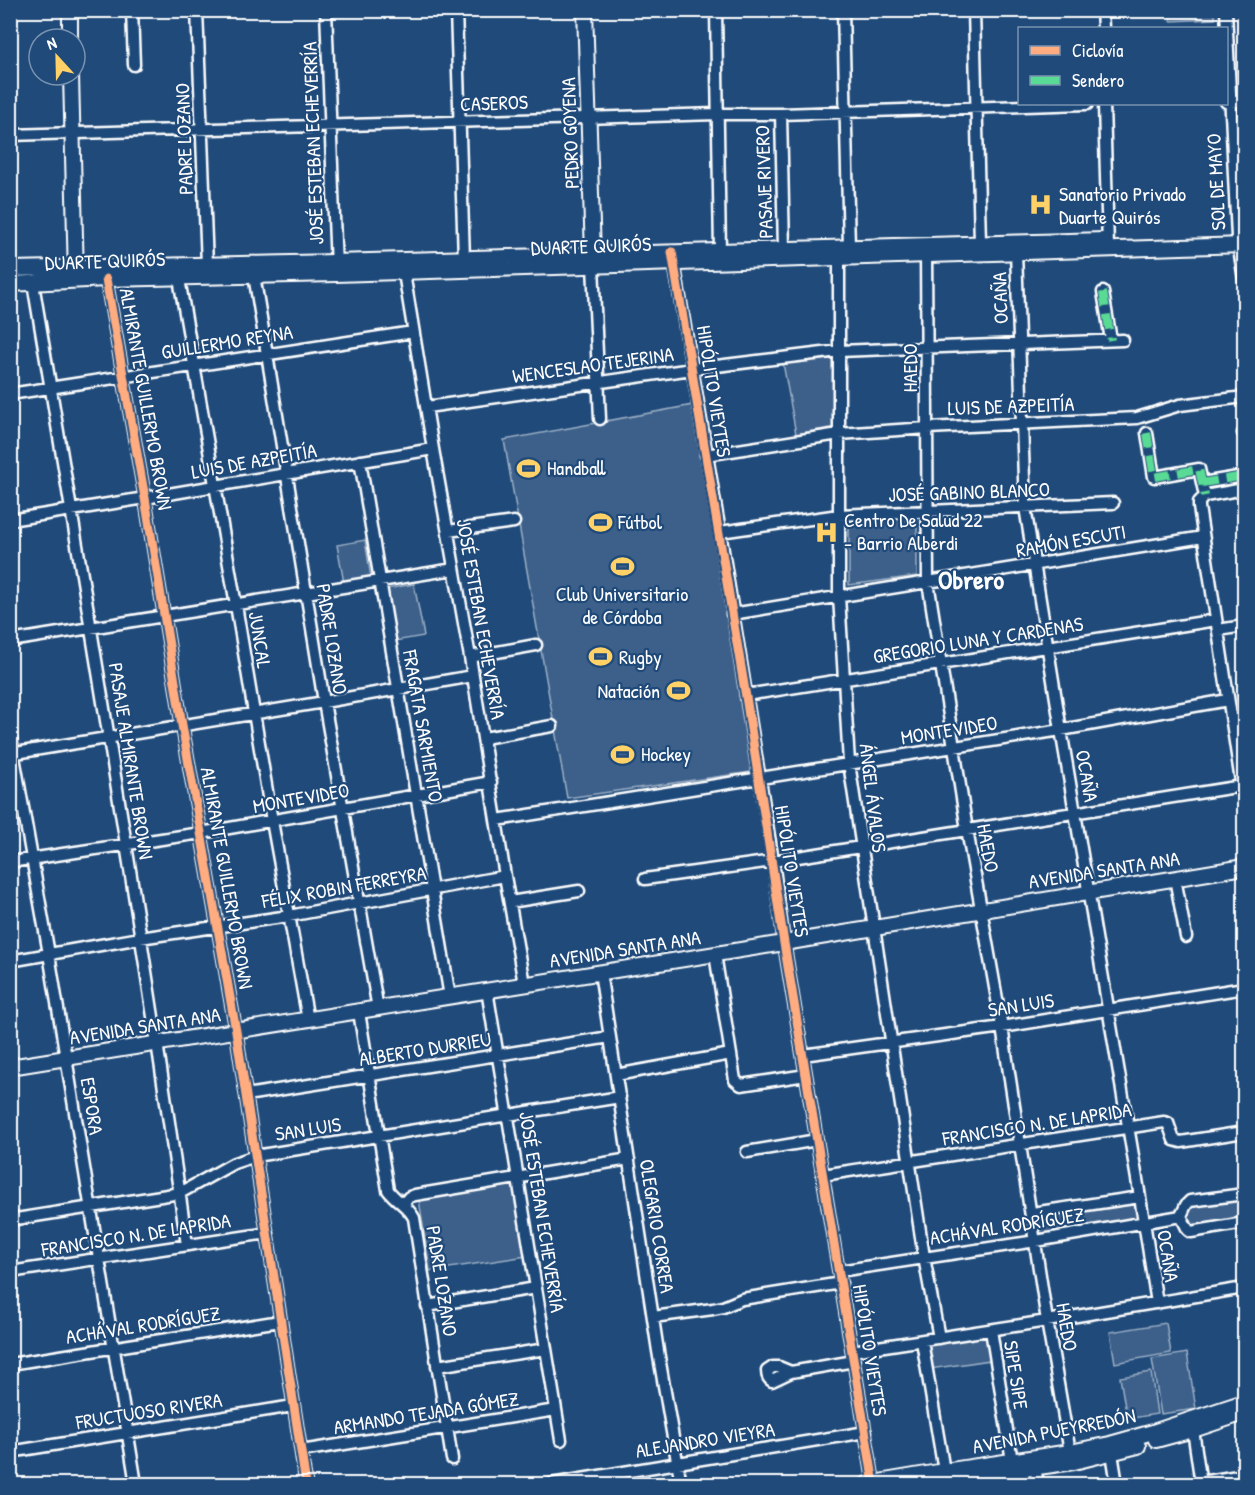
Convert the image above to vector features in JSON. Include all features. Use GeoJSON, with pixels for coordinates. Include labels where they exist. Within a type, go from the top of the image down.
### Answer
{"type":"FeatureCollection","features":[{"type":"Feature","properties":{"kind":"main road"},"geometry":{"type":"LineString","coordinates":[[70,10],[70,27]]}},
{"type":"Feature","properties":{"kind":"main road","name":"PEDRO GOYENA"},"geometry":{"type":"LineString","coordinates":[[585,10],[593,260]]}},
{"type":"Feature","properties":{"kind":"main road"},"geometry":{"type":"LineString","coordinates":[[71,87],[76,274]]}},
{"type":"Feature","properties":{"kind":"main road","name":"DUARTE QUIRÓS"},"geometry":{"type":"LineString","coordinates":[[927,250],[980,243],[1108,244],[1241,241]]}},
{"type":"Feature","properties":{"kind":"main road","name":"DUARTE QUIRÓS"},"geometry":{"type":"LineString","coordinates":[[10,269],[76,274],[106,279],[178,272],[207,266],[336,268],[927,250],[1016,252],[1108,244]]}},
{"type":"Feature","properties":{"kind":"main road","name":"DUARTE QUIRÓS"},"geometry":{"type":"LineString","coordinates":[[722,256],[784,249],[844,252]]}},
{"type":"Feature","properties":{"kind":"main road","name":"DUARTE QUIRÓS"},"geometry":{"type":"LineString","coordinates":[[403,266],[464,258],[593,260]]}},
{"type":"Feature","properties":{"kind":"main road","name":"DUARTE QUIRÓS"},"geometry":{"type":"LineString","coordinates":[[10,284],[33,283],[76,274],[178,272],[254,275],[336,268]]}},
{"type":"Feature","properties":{"kind":"main road","name":"AVENIDA SANTA ANA"},"geometry":{"type":"LineString","coordinates":[[10,1067],[1245,867]]}},
{"type":"Feature","properties":{"kind":"main road","name":"AVENIDA PUEYRREDÓN"},"geometry":{"type":"LineString","coordinates":[[872,1484],[951,1478],[1074,1462],[1153,1432],[1245,1402]]}},
{"type":"Feature","properties":{"kind":"main road","name":"AVENIDA PUEYRREDÓN"},"geometry":{"type":"LineString","coordinates":[[919,1485],[1012,1461],[1111,1448],[1193,1430],[1245,1413]]}},
{"type":"Feature","properties":{"kind":"street"},"geometry":{"type":"LineString","coordinates":[[132,10],[134,66]]}},
{"type":"Feature","properties":{"kind":"street","name":"PADRE LOZANO"},"geometry":{"type":"LineString","coordinates":[[197,10],[207,266]]}},
{"type":"Feature","properties":{"kind":"street","name":"JOSÉ ESTEBAN ECHEVERRÍA"},"geometry":{"type":"LineString","coordinates":[[326,10],[336,268]]}},
{"type":"Feature","properties":{"kind":"street"},"geometry":{"type":"LineString","coordinates":[[456,10],[464,258]]}},
{"type":"Feature","properties":{"kind":"street"},"geometry":{"type":"LineString","coordinates":[[716,10],[722,256]]}},
{"type":"Feature","properties":{"kind":"street"},"geometry":{"type":"LineString","coordinates":[[843,10],[844,252]]}},
{"type":"Feature","properties":{"kind":"street"},"geometry":{"type":"LineString","coordinates":[[974,10],[980,243]]}},
{"type":"Feature","properties":{"kind":"street"},"geometry":{"type":"LineString","coordinates":[[1102,10],[1103,27]]}},
{"type":"Feature","properties":{"kind":"street","name":"SOL DE MAYO"},"geometry":{"type":"LineString","coordinates":[[1226,10],[1226,27]]}},
{"type":"Feature","properties":{"kind":"street"},"geometry":{"type":"LineString","coordinates":[[1228,102],[1245,101]]}},
{"type":"Feature","properties":{"kind":"street","name":"SOL DE MAYO"},"geometry":{"type":"LineString","coordinates":[[1228,102],[1245,279]]}},
{"type":"Feature","properties":{"kind":"street","name":"CASEROS"},"geometry":{"type":"LineString","coordinates":[[10,135],[1050,105]]}},
{"type":"Feature","properties":{"kind":"street"},"geometry":{"type":"LineString","coordinates":[[1104,105],[1108,244]]}},
{"type":"Feature","properties":{"kind":"street","name":"PASAJE RIVERO"},"geometry":{"type":"LineString","coordinates":[[781,114],[784,249]]}},
{"type":"Feature","properties":{"kind":"street","name":"HAEDO"},"geometry":{"type":"LineString","coordinates":[[927,250],[928,582],[1070,1452]]}},
{"type":"Feature","properties":{"kind":"street","name":"ÁNGEL ÁVALOS"},"geometry":{"type":"LineString","coordinates":[[844,252],[839,351],[839,596],[849,763],[924,1257],[939,1338]]}},
{"type":"Feature","properties":{"kind":"street","name":"OCAÑA"},"geometry":{"type":"LineString","coordinates":[[1016,252],[1025,507],[1157,1303]]}},
{"type":"Feature","properties":{"kind":"street","name":"HIPÓLITO VIEYTES"},"geometry":{"type":"LineString","coordinates":[[673,257],[720,532],[784,943],[866,1432],[872,1484]]}},
{"type":"Feature","properties":{"kind":"street","name":"PEDRO GOYENA"},"geometry":{"type":"LineString","coordinates":[[593,260],[600,419]]}},
{"type":"Feature","properties":{"kind":"street","name":"JOSÉ ESTEBAN ECHEVERRÍA"},"geometry":{"type":"LineString","coordinates":[[403,266],[524,984]]}},
{"type":"Feature","properties":{"kind":"street","name":"JUNCAL"},"geometry":{"type":"LineString","coordinates":[[178,272],[308,1020]]}},
{"type":"Feature","properties":{"kind":"street","name":"PADRE LOZANO"},"geometry":{"type":"LineString","coordinates":[[254,275],[324,702],[378,1009]]}},
{"type":"Feature","properties":{"kind":"street","name":"ALMIRANTE GUILLERMO BROWN"},"geometry":{"type":"LineString","coordinates":[[106,279],[236,1031],[306,1485]]}},
{"type":"Feature","properties":{"kind":"street","name":"PASAJE ALMIRANTE BROWN"},"geometry":{"type":"LineString","coordinates":[[33,283],[126,844],[187,1245]]}},
{"type":"Feature","properties":{"kind":"street"},"geometry":{"type":"LineString","coordinates":[[1103,292],[1111,340]]}},
{"type":"Feature","properties":{"kind":"street","name":"GUILLERMO REYNA"},"geometry":{"type":"LineString","coordinates":[[10,394],[413,332]]}},
{"type":"Feature","properties":{"kind":"street","name":"WENCESLAO TEJERINA"},"geometry":{"type":"LineString","coordinates":[[427,407],[692,369],[839,351],[1123,340]]}},
{"type":"Feature","properties":{"kind":"street","name":"LUIS DE AZPEITÍA"},"geometry":{"type":"LineString","coordinates":[[706,455],[839,434],[1137,418],[1180,405],[1245,397]]}},
{"type":"Feature","properties":{"kind":"street"},"geometry":{"type":"LineString","coordinates":[[1148,433],[1154,477],[1199,469],[1205,496]]}},
{"type":"Feature","properties":{"kind":"street","name":"LUIS DE AZPEITÍA"},"geometry":{"type":"LineString","coordinates":[[10,520],[433,449]]}},
{"type":"Feature","properties":{"kind":"street","name":"FRAGATA SARMIENTO"},"geometry":{"type":"LineString","coordinates":[[360,461],[450,997]]}},
{"type":"Feature","properties":{"kind":"street"},"geometry":{"type":"LineString","coordinates":[[1202,483],[1245,476]]}},
{"type":"Feature","properties":{"kind":"street"},"geometry":{"type":"LineString","coordinates":[[1245,489],[1205,496],[1199,502],[1245,801]]}},
{"type":"Feature","properties":{"kind":"street","name":"JOSÉ GABINO BLANCO"},"geometry":{"type":"LineString","coordinates":[[720,532],[839,515],[1113,503]]}},
{"type":"Feature","properties":{"kind":"street"},"geometry":{"type":"LineString","coordinates":[[448,531],[514,522]]}},
{"type":"Feature","properties":{"kind":"street","name":"RAMÓN ESCUTI"},"geometry":{"type":"LineString","coordinates":[[732,614],[1203,537]]}},
{"type":"Feature","properties":{"kind":"street"},"geometry":{"type":"LineString","coordinates":[[10,641],[454,569]]}},
{"type":"Feature","properties":{"kind":"street","name":"GREGORIO LUNA Y CARDENAS"},"geometry":{"type":"LineString","coordinates":[[746,695],[1047,646],[1217,625],[1245,626]]}},
{"type":"Feature","properties":{"kind":"street"},"geometry":{"type":"LineString","coordinates":[[470,657],[536,645]]}},
{"type":"Feature","properties":{"kind":"street"},"geometry":{"type":"LineString","coordinates":[[12,754],[473,676]]}},
{"type":"Feature","properties":{"kind":"street","name":"MONTEVIDEO"},"geometry":{"type":"LineString","coordinates":[[496,820],[1061,730],[1228,700]]}},
{"type":"Feature","properties":{"kind":"street"},"geometry":{"type":"LineString","coordinates":[[484,738],[552,726]]}},
{"type":"Feature","properties":{"kind":"street","name":"ESPORA"},"geometry":{"type":"LineString","coordinates":[[10,734],[49,954],[136,1485]]}},
{"type":"Feature","properties":{"kind":"street","name":"MONTEVIDEO"},"geometry":{"type":"LineString","coordinates":[[10,862],[201,833],[491,782]]}},
{"type":"Feature","properties":{"kind":"street"},"geometry":{"type":"LineString","coordinates":[[645,879],[773,861],[1242,786]]}},
{"type":"Feature","properties":{"kind":"street","name":"FÉLIX ROBIN FERREYRA"},"geometry":{"type":"LineString","coordinates":[[10,961],[140,938],[289,916],[505,876]]}},
{"type":"Feature","properties":{"kind":"street"},"geometry":{"type":"LineString","coordinates":[[1175,878],[1186,937]]}},
{"type":"Feature","properties":{"kind":"street"},"geometry":{"type":"LineString","coordinates":[[510,902],[579,891]]}},
{"type":"Feature","properties":{"kind":"street"},"geometry":{"type":"LineString","coordinates":[[716,954],[735,1080],[741,1085],[806,1075]]}},
{"type":"Feature","properties":{"kind":"street","name":"OLEGARIO CORREA"},"geometry":{"type":"LineString","coordinates":[[600,972],[681,1485]]}},
{"type":"Feature","properties":{"kind":"street","name":"SAN LUIS"},"geometry":{"type":"LineString","coordinates":[[803,1055],[1002,1027],[1245,988]]}},
{"type":"Feature","properties":{"kind":"street","name":"JOSÉ ESTEBAN ECHEVERRÍA"},"geometry":{"type":"LineString","coordinates":[[487,990],[561,1440]]}},
{"type":"Feature","properties":{"kind":"street","name":"PADRE LOZANO"},"geometry":{"type":"LineString","coordinates":[[359,1012],[388,1190],[410,1211],[414,1218],[452,1459]]}},
{"type":"Feature","properties":{"kind":"street","name":"ALBERTO DURRIEU"},"geometry":{"type":"LineString","coordinates":[[246,1095],[610,1037]]}},
{"type":"Feature","properties":{"kind":"street"},"geometry":{"type":"LineString","coordinates":[[616,1075],[731,1054]]}},
{"type":"Feature","properties":{"kind":"street","name":"SAN LUIS"},"geometry":{"type":"LineString","coordinates":[[10,1220],[180,1193],[234,1163],[255,1156],[620,1097]]}},
{"type":"Feature","properties":{"kind":"street","name":"FRANCISCO N. DE LAPRIDA"},"geometry":{"type":"LineString","coordinates":[[823,1175],[1164,1122],[1168,1123],[1174,1140],[1181,1142],[1245,1132]]}},
{"type":"Feature","properties":{"kind":"street"},"geometry":{"type":"LineString","coordinates":[[747,1152],[817,1140]]}},
{"type":"Feature","properties":{"kind":"street"},"geometry":{"type":"LineString","coordinates":[[403,1204],[409,1197],[415,1195],[629,1159]]}},
{"type":"Feature","properties":{"kind":"street","name":"ACHÁVAL RODRÍGUEZ"},"geometry":{"type":"LineString","coordinates":[[653,1317],[723,1307],[742,1299],[924,1257],[1036,1241],[1181,1216],[1190,1202],[1245,1194]]}},
{"type":"Feature","properties":{"kind":"street"},"geometry":{"type":"LineString","coordinates":[[1032,1213],[1140,1197]]}},
{"type":"Feature","properties":{"kind":"street"},"geometry":{"type":"LineString","coordinates":[[1181,1216],[1191,1232],[1245,1223]]}},
{"type":"Feature","properties":{"kind":"street","name":"FRANCISCO N. DE LAPRIDA"},"geometry":{"type":"LineString","coordinates":[[10,1272],[268,1233]]}},
{"type":"Feature","properties":{"kind":"street"},"geometry":{"type":"LineString","coordinates":[[427,1306],[536,1288]]}},
{"type":"Feature","properties":{"kind":"street"},"geometry":{"type":"LineString","coordinates":[[791,1372],[922,1341],[1245,1288]]}},
{"type":"Feature","properties":{"kind":"street","name":"ACHÁVAL RODRÍGUEZ"},"geometry":{"type":"LineString","coordinates":[[10,1364],[280,1321]]}},
{"type":"Feature","properties":{"kind":"street","name":"SIPE SIPE"},"geometry":{"type":"LineString","coordinates":[[991,1330],[1012,1461]]}},
{"type":"Feature","properties":{"kind":"street"},"geometry":{"type":"LineString","coordinates":[[922,1341],[951,1478]]}},
{"type":"Feature","properties":{"kind":"street"},"geometry":{"type":"LineString","coordinates":[[437,1366],[546,1348]]}},
{"type":"Feature","properties":{"kind":"street","name":"FRUCTUOSO RIVERA"},"geometry":{"type":"LineString","coordinates":[[10,1452],[293,1406]]}},
{"type":"Feature","properties":{"kind":"street","name":"ARMANDO TEJADA GÓMEZ"},"geometry":{"type":"LineString","coordinates":[[301,1451],[556,1410]]}},
{"type":"Feature","properties":{"kind":"street"},"geometry":{"type":"LineString","coordinates":[[1193,1430],[1201,1483],[1245,1475]]}},
{"type":"Feature","properties":{"kind":"street","name":"ALEJANDRO VIEYRA"},"geometry":{"type":"LineString","coordinates":[[551,1485],[866,1432]]}},
{"type":"Feature","properties":{"kind":"street"},"geometry":{"type":"LineString","coordinates":[[1111,1448],[1117,1485]]}},
{"type":"Feature","properties":{"kind":"street"},"geometry":{"type":"LineString","coordinates":[[1035,1468],[1038,1485]]}},
{"type":"Feature","properties":{"kind":"shaded area"},"geometry":{"type":"Polygon","coordinates":[[[1170,11],[1215,11],[1215,19],[1171,21],[1170,11]]]}},
{"type":"Feature","properties":{"kind":"shaded area"},"geometry":{"type":"Polygon","coordinates":[[[834,358],[836,427],[796,434],[783,363],[834,358]]]}},
{"type":"Feature","properties":{"kind":"shaded area","name":"Club Universitario de Córdoba"},"geometry":{"type":"Polygon","coordinates":[[[693,405],[751,772],[567,798],[504,440],[693,405]]]}},
{"type":"Feature","properties":{"kind":"shaded area"},"geometry":{"type":"Polygon","coordinates":[[[917,518],[917,576],[849,585],[849,522],[917,518]]]}},
{"type":"Feature","properties":{"kind":"shaded area"},"geometry":{"type":"Polygon","coordinates":[[[365,540],[371,578],[344,583],[337,545],[365,540]]]}},
{"type":"Feature","properties":{"kind":"shaded area"},"geometry":{"type":"Polygon","coordinates":[[[414,584],[424,636],[395,641],[386,589],[414,584]]]}},
{"type":"Feature","properties":{"kind":"shaded area"},"geometry":{"type":"Polygon","coordinates":[[[515,1184],[526,1256],[430,1271],[419,1199],[515,1184]]]}},
{"type":"Feature","properties":{"kind":"shaded area"},"geometry":{"type":"Polygon","coordinates":[[[1244,1196],[1244,1221],[1192,1230],[1184,1216],[1192,1204],[1244,1196]]]}},
{"type":"Feature","properties":{"kind":"shaded area"},"geometry":{"type":"Polygon","coordinates":[[[1136,1201],[1139,1218],[1037,1234],[1034,1216],[1136,1201]]]}},
{"type":"Feature","properties":{"kind":"shaded area"},"geometry":{"type":"Polygon","coordinates":[[[1166,1323],[1171,1353],[1115,1363],[1110,1332],[1166,1323]]]}},
{"type":"Feature","properties":{"kind":"shaded area"},"geometry":{"type":"Polygon","coordinates":[[[986,1335],[990,1360],[930,1369],[926,1344],[986,1335]]]}},
{"type":"Feature","properties":{"kind":"shaded area"},"geometry":{"type":"Polygon","coordinates":[[[1187,1353],[1196,1409],[1161,1414],[1152,1359],[1187,1353]]]}},
{"type":"Feature","properties":{"kind":"shaded area"},"geometry":{"type":"Polygon","coordinates":[[[1151,1372],[1157,1414],[1127,1419],[1120,1377],[1151,1372]]]}},
{"type":"Feature","properties":{"kind":"marked path"},"geometry":{"type":"LineString","coordinates":[[1103,292],[1111,340]]}},
{"type":"Feature","properties":{"kind":"marked path"},"geometry":{"type":"LineString","coordinates":[[1147,433],[1154,477],[1199,469],[1205,496]]}},
{"type":"Feature","properties":{"kind":"marked path"},"geometry":{"type":"LineString","coordinates":[[1202,483],[1244,476]]}},
{"type":"Feature","properties":{"kind":"cycle path"},"geometry":{"type":"LineString","coordinates":[[672,252],[874,1484]]}},
{"type":"Feature","properties":{"kind":"cycle path"},"geometry":{"type":"LineString","coordinates":[[106,279],[236,1031],[306,1484]]}},
{"type":"Feature","properties":{"kind":"place","name":"Sanatorio Privado Duarte Quirós"},"geometry":{"type":"Point","coordinates":[1041,205]}},
{"type":"Feature","properties":{"kind":"place","name":"Handball"},"geometry":{"type":"Point","coordinates":[529,468]}},
{"type":"Feature","properties":{"kind":"place","name":"Fútbol"},"geometry":{"type":"Point","coordinates":[600,522]}},
{"type":"Feature","properties":{"kind":"place","name":"Centro De Salud 22 - Barrio Alberdi"},"geometry":{"type":"Point","coordinates":[826,532]}},
{"type":"Feature","properties":{"kind":"place","name":"Club Universitario de Córdoba"},"geometry":{"type":"Point","coordinates":[622,567]}},
{"type":"Feature","properties":{"kind":"place","name":"Rugby"},"geometry":{"type":"Point","coordinates":[601,657]}},
{"type":"Feature","properties":{"kind":"place","name":"Natación"},"geometry":{"type":"Point","coordinates":[678,691]}},
{"type":"Feature","properties":{"kind":"place","name":"Hockey"},"geometry":{"type":"Point","coordinates":[623,754]}},
{"type":"Feature","properties":{"kind":"district","name":"Obrero"},"geometry":{"type":"Point","coordinates":[971,580]}}]}
